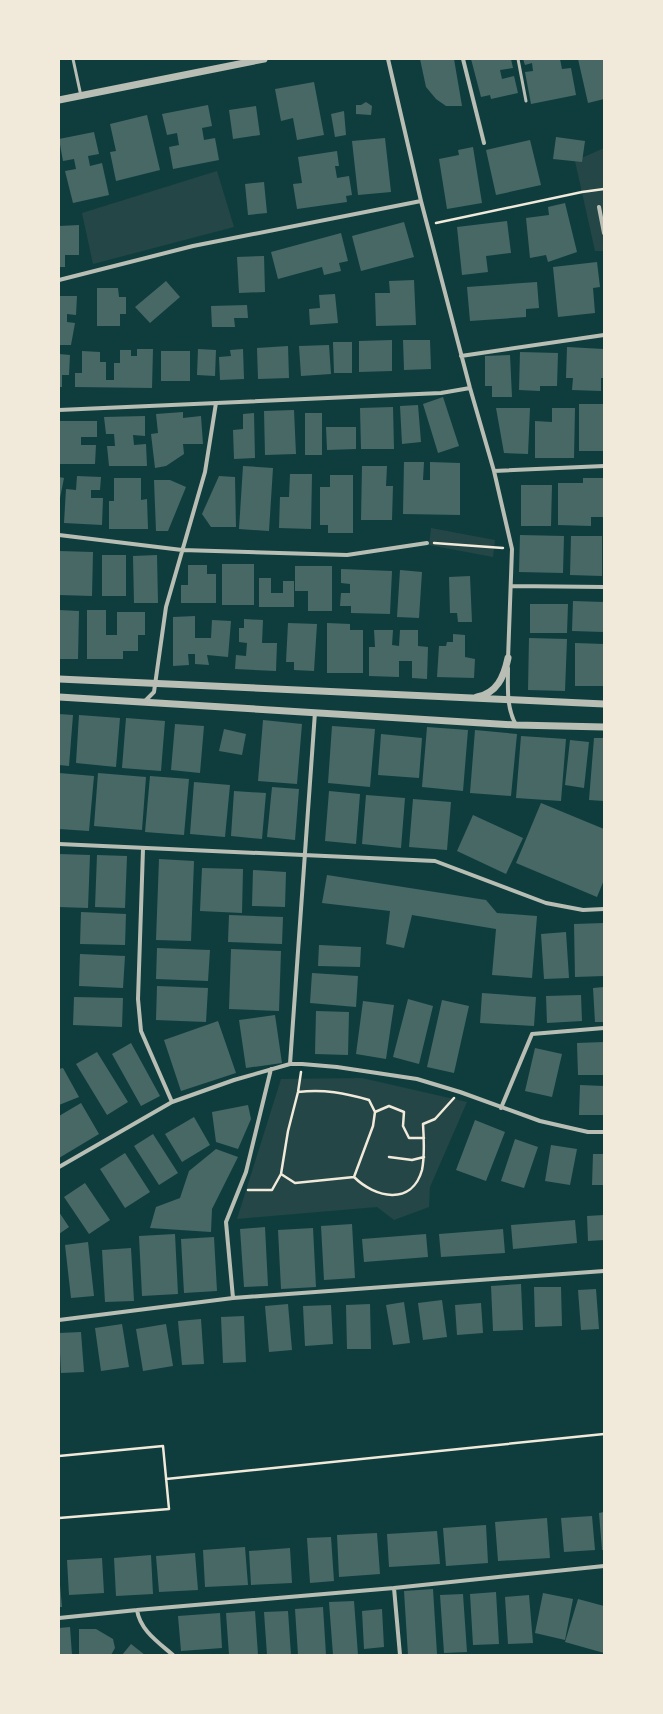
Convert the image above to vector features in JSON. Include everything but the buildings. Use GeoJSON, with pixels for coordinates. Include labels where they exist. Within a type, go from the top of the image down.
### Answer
{"type":"FeatureCollection","features":[{"type":"Feature","properties":{"kind":"street"},"geometry":{"type":"LineString","coordinates":[[59,100],[264,59]]}},
{"type":"Feature","properties":{"kind":"street"},"geometry":{"type":"LineString","coordinates":[[388,59],[427,225],[461,356],[494,471],[512,549],[508,701],[510,712],[516,724]]}},
{"type":"Feature","properties":{"kind":"street"},"geometry":{"type":"LineString","coordinates":[[463,59],[484,143]]}},
{"type":"Feature","properties":{"kind":"street"},"geometry":{"type":"LineString","coordinates":[[59,280],[193,246],[421,201]]}},
{"type":"Feature","properties":{"kind":"street"},"geometry":{"type":"LineString","coordinates":[[599,207],[604,233]]}},
{"type":"Feature","properties":{"kind":"street"},"geometry":{"type":"LineString","coordinates":[[461,356],[604,335]]}},
{"type":"Feature","properties":{"kind":"street"},"geometry":{"type":"LineString","coordinates":[[59,410],[441,393],[470,388]]}},
{"type":"Feature","properties":{"kind":"street"},"geometry":{"type":"LineString","coordinates":[[143,702],[152,696],[156,685],[166,607],[205,472],[216,403]]}},
{"type":"Feature","properties":{"kind":"street"},"geometry":{"type":"LineString","coordinates":[[494,471],[604,466]]}},
{"type":"Feature","properties":{"kind":"street"},"geometry":{"type":"LineString","coordinates":[[59,535],[182,550],[347,555],[427,543]]}},
{"type":"Feature","properties":{"kind":"street"},"geometry":{"type":"LineString","coordinates":[[512,586],[604,587]]}},
{"type":"Feature","properties":{"kind":"street"},"geometry":{"type":"LineString","coordinates":[[468,699],[489,693],[496,687],[504,674],[508,658]]}},
{"type":"Feature","properties":{"kind":"street"},"geometry":{"type":"LineString","coordinates":[[59,679],[156,685],[604,704]]}},
{"type":"Feature","properties":{"kind":"street"},"geometry":{"type":"LineString","coordinates":[[59,697],[516,724],[604,727]]}},
{"type":"Feature","properties":{"kind":"street"},"geometry":{"type":"LineString","coordinates":[[290,1064],[304,856],[316,712]]}},
{"type":"Feature","properties":{"kind":"street"},"geometry":{"type":"LineString","coordinates":[[59,844],[143,849],[435,861],[546,903],[583,910],[604,909]]}},
{"type":"Feature","properties":{"kind":"street"},"geometry":{"type":"LineString","coordinates":[[143,849],[138,999],[141,1031],[172,1102]]}},
{"type":"Feature","properties":{"kind":"street"},"geometry":{"type":"LineString","coordinates":[[501,1108],[532,1034],[604,1028]]}},
{"type":"Feature","properties":{"kind":"street"},"geometry":{"type":"LineString","coordinates":[[59,1167],[172,1102],[234,1080],[290,1064],[337,1066],[417,1079],[460,1092],[540,1121],[588,1132],[604,1132]]}},
{"type":"Feature","properties":{"kind":"street"},"geometry":{"type":"LineString","coordinates":[[232,1298],[226,1222],[246,1172],[271,1069]]}},
{"type":"Feature","properties":{"kind":"street"},"geometry":{"type":"LineString","coordinates":[[59,1320],[232,1298],[604,1271]]}},
{"type":"Feature","properties":{"kind":"street"},"geometry":{"type":"LineString","coordinates":[[59,1618],[394,1588],[604,1566]]}},
{"type":"Feature","properties":{"kind":"street"},"geometry":{"type":"LineString","coordinates":[[394,1588],[400,1655]]}},
{"type":"Feature","properties":{"kind":"street"},"geometry":{"type":"LineString","coordinates":[[137,1610],[139,1620],[144,1629],[173,1655]]}},
{"type":"Feature","properties":{"kind":"lane"},"geometry":{"type":"LineString","coordinates":[[73,59],[81,96]]}},
{"type":"Feature","properties":{"kind":"lane"},"geometry":{"type":"LineString","coordinates":[[518,59],[526,101]]}},
{"type":"Feature","properties":{"kind":"path"},"geometry":{"type":"LineString","coordinates":[[427,225],[582,192],[604,189]]}},
{"type":"Feature","properties":{"kind":"path"},"geometry":{"type":"LineString","coordinates":[[427,543],[512,549]]}},
{"type":"Feature","properties":{"kind":"path"},"geometry":{"type":"LineString","coordinates":[[238,1190],[272,1190],[281,1174],[288,1130],[298,1092],[302,1064]]}},
{"type":"Feature","properties":{"kind":"path"},"geometry":{"type":"LineString","coordinates":[[298,1092],[316,1090],[336,1091],[369,1100],[375,1112],[373,1126],[354,1177]]}},
{"type":"Feature","properties":{"kind":"path"},"geometry":{"type":"LineString","coordinates":[[354,1177],[364,1187],[378,1194],[396,1196],[414,1187],[421,1171],[424,1157],[423,1124],[435,1119],[460,1092]]}},
{"type":"Feature","properties":{"kind":"path"},"geometry":{"type":"LineString","coordinates":[[375,1112],[389,1106],[404,1112],[403,1126],[409,1138],[424,1138]]}},
{"type":"Feature","properties":{"kind":"path"},"geometry":{"type":"LineString","coordinates":[[389,1157],[412,1160],[424,1157]]}},
{"type":"Feature","properties":{"kind":"path"},"geometry":{"type":"LineString","coordinates":[[281,1174],[295,1183],[354,1177]]}},
{"type":"Feature","properties":{"kind":"path"},"geometry":{"type":"LineString","coordinates":[[166,1479],[604,1434]]}},
{"type":"Feature","properties":{"kind":"path"},"geometry":{"type":"LineString","coordinates":[[59,1456],[163,1446],[168,1509],[59,1518]]}},
{"type":"Feature","properties":{"kind":"shaded area"},"geometry":{"type":"Polygon","coordinates":[[[604,148],[604,251],[595,251],[575,161],[604,148]]]}},
{"type":"Feature","properties":{"kind":"shaded area"},"geometry":{"type":"Polygon","coordinates":[[[217,171],[234,227],[93,264],[82,213],[217,171]]]}},
{"type":"Feature","properties":{"kind":"shaded area"},"geometry":{"type":"Polygon","coordinates":[[[431,528],[495,540],[493,557],[429,545],[431,528]]]}},
{"type":"Feature","properties":{"kind":"shaded area"},"geometry":{"type":"Polygon","coordinates":[[[362,1078],[467,1102],[430,1187],[429,1207],[394,1220],[377,1207],[237,1219],[281,1079],[362,1078]]]}}]}
